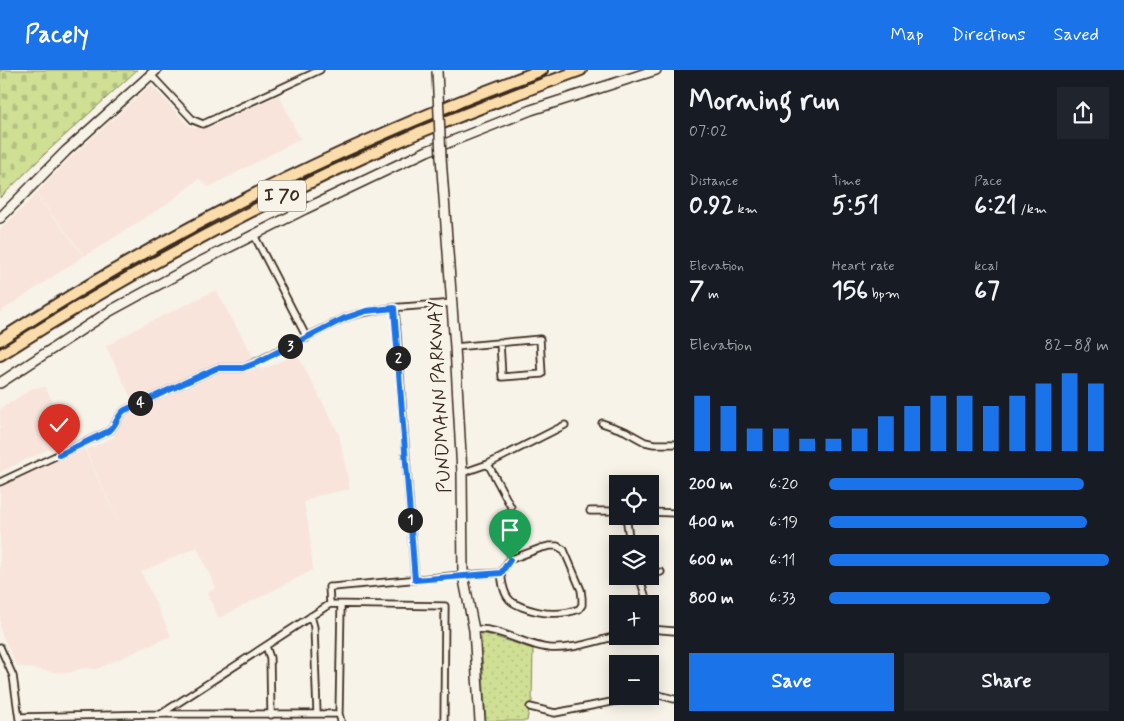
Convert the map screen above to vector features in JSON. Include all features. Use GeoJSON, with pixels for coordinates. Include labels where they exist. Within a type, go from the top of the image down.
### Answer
{"type":"FeatureCollection","features":[{"type":"Feature","properties":{"kind":"highway","name":"I 70"},"geometry":{"type":"LineString","coordinates":[[0,340],[118,268],[247,199],[378,137],[542,70]]}},
{"type":"Feature","properties":{"kind":"highway","name":"I 70"},"geometry":{"type":"LineString","coordinates":[[0,355],[58,318],[153,263],[284,195],[420,133],[500,100],[581,70]]}},
{"type":"Feature","properties":{"kind":"street"},"geometry":{"type":"LineString","coordinates":[[0,218],[66,150],[154,73],[193,120],[203,124],[320,70]]}},
{"type":"Feature","properties":{"kind":"street","name":"PUNDMANN PARKWAY"},"geometry":{"type":"LineString","coordinates":[[437,70],[462,473],[462,575],[474,630],[480,721]]}},
{"type":"Feature","properties":{"kind":"street"},"geometry":{"type":"LineString","coordinates":[[0,383],[110,312],[198,263],[305,209],[427,151],[531,110],[656,70]]}},
{"type":"Feature","properties":{"kind":"street"},"geometry":{"type":"LineString","coordinates":[[254,235],[307,338]]}},
{"type":"Feature","properties":{"kind":"street"},"geometry":{"type":"LineString","coordinates":[[0,482],[109,431],[113,428],[119,415],[125,410],[217,368],[247,366],[359,313],[394,308],[452,304]]}},
{"type":"Feature","properties":{"kind":"street"},"geometry":{"type":"LineString","coordinates":[[394,308],[415,580]]}},
{"type":"Feature","properties":{"kind":"street"},"geometry":{"type":"LineString","coordinates":[[455,346],[500,342],[540,339],[542,374],[502,377],[500,342]]}},
{"type":"Feature","properties":{"kind":"street"},"geometry":{"type":"LineString","coordinates":[[602,423],[625,431],[645,442],[674,444]]}},
{"type":"Feature","properties":{"kind":"street"},"geometry":{"type":"LineString","coordinates":[[462,473],[488,464],[565,425]]}},
{"type":"Feature","properties":{"kind":"street"},"geometry":{"type":"LineString","coordinates":[[488,464],[511,507]]}},
{"type":"Feature","properties":{"kind":"street"},"geometry":{"type":"LineString","coordinates":[[590,510],[609,511]]}},
{"type":"Feature","properties":{"kind":"street"},"geometry":{"type":"LineString","coordinates":[[659,512],[674,513]]}},
{"type":"Feature","properties":{"kind":"street"},"geometry":{"type":"LineString","coordinates":[[557,546],[564,550],[581,590],[582,605],[579,609],[564,613],[545,614],[526,608],[509,599],[504,589],[501,573],[510,560],[541,548],[557,546]]}},
{"type":"Feature","properties":{"kind":"street"},"geometry":{"type":"LineString","coordinates":[[330,604],[329,587],[501,573]]}},
{"type":"Feature","properties":{"kind":"street"},"geometry":{"type":"LineString","coordinates":[[160,714],[330,604],[445,606],[444,721]]}},
{"type":"Feature","properties":{"kind":"street"},"geometry":{"type":"LineString","coordinates":[[341,605],[341,721]]}},
{"type":"Feature","properties":{"kind":"street"},"geometry":{"type":"LineString","coordinates":[[311,616],[314,626],[317,714]]}},
{"type":"Feature","properties":{"kind":"street"},"geometry":{"type":"LineString","coordinates":[[474,630],[484,628],[533,645],[548,648],[566,648],[609,638]]}},
{"type":"Feature","properties":{"kind":"street"},"geometry":{"type":"LineString","coordinates":[[659,630],[674,631]]}},
{"type":"Feature","properties":{"kind":"street"},"geometry":{"type":"LineString","coordinates":[[266,646],[270,658],[271,715]]}},
{"type":"Feature","properties":{"kind":"street"},"geometry":{"type":"LineString","coordinates":[[0,647],[13,676],[19,719],[160,714],[340,714]]}},
{"type":"Feature","properties":{"kind":"street"},"geometry":{"type":"LineString","coordinates":[[659,695],[674,699]]}},
{"type":"Feature","properties":{"kind":"street"},"geometry":{"type":"LineString","coordinates":[[530,707],[555,713],[609,702]]}},
{"type":"Feature","properties":{"kind":"shaded area"},"geometry":{"type":"Polygon","coordinates":[[[151,85],[188,125],[195,128],[210,127],[279,95],[300,139],[209,187],[199,179],[164,206],[85,256],[36,194],[69,159],[151,85]]]}},
{"type":"Feature","properties":{"kind":"shaded area"},"geometry":{"type":"Polygon","coordinates":[[[36,195],[84,256],[0,312],[0,230],[36,195]]]}},
{"type":"Feature","properties":{"kind":"shaded area"},"geometry":{"type":"Polygon","coordinates":[[[216,290],[262,370],[297,354],[339,434],[350,489],[316,496],[304,502],[313,570],[219,618],[207,593],[216,588],[197,547],[141,572],[171,636],[97,669],[83,668],[69,673],[17,666],[0,630],[0,486],[84,448],[124,535],[86,450],[114,437],[109,425],[118,410],[132,400],[106,346],[140,327],[216,290]]]}},
{"type":"Feature","properties":{"kind":"shaded area"},"geometry":{"type":"Polygon","coordinates":[[[45,387],[72,438],[0,472],[0,409],[33,388],[45,387]]]}},
{"type":"Feature","properties":{"kind":"green space"},"geometry":{"type":"Polygon","coordinates":[[[0,70],[137,70],[50,149],[0,198],[0,70]]]}},
{"type":"Feature","properties":{"kind":"green space"},"geometry":{"type":"Polygon","coordinates":[[[483,634],[533,649],[532,702],[530,702],[527,721],[486,721],[481,637],[483,634]]]}},
{"type":"Feature","properties":{"kind":"route"},"geometry":{"type":"LineString","coordinates":[[59,455],[109,431],[113,428],[121,412],[205,372],[221,367],[243,368],[345,318],[366,311],[394,308],[415,580],[501,573],[510,560]]}}]}
